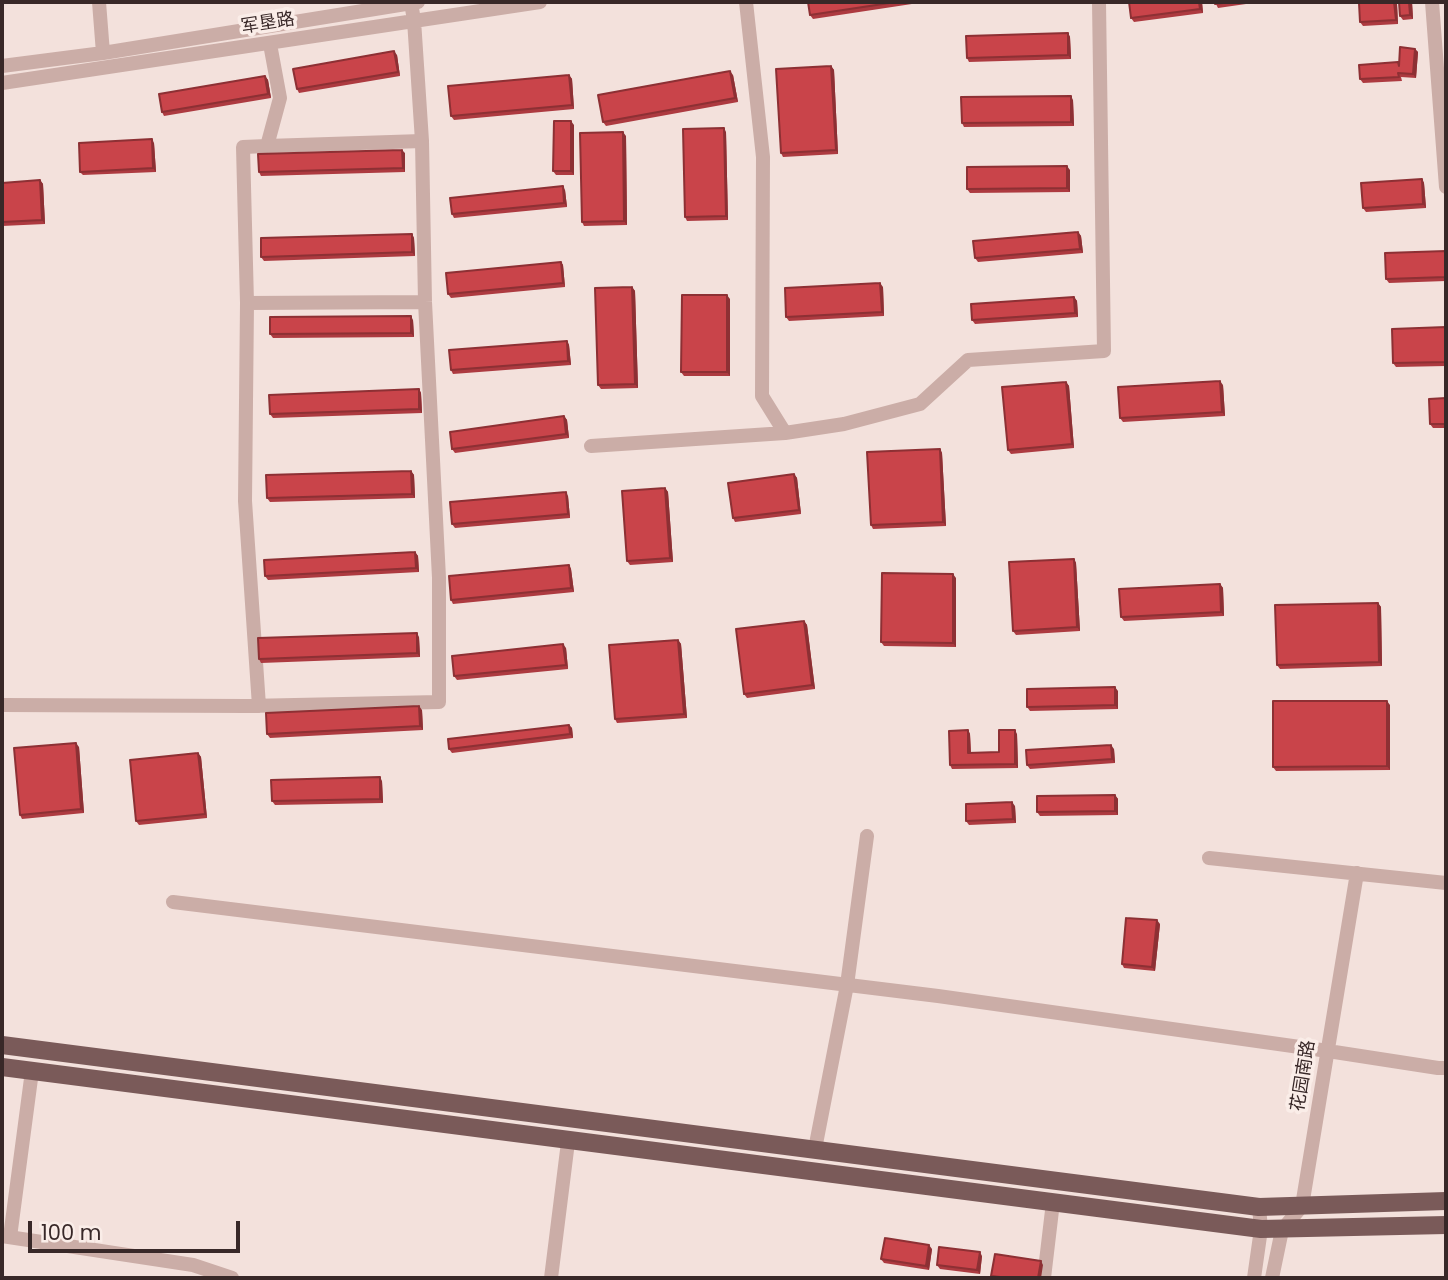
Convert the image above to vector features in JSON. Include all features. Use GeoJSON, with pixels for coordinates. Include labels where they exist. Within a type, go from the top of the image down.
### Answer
{"type":"FeatureCollection","features":[{"type":"Feature","properties":{"kind":"main road"},"geometry":{"type":"LineString","coordinates":[[2,1045],[1259,1207],[1446,1201]]}},
{"type":"Feature","properties":{"kind":"main road"},"geometry":{"type":"LineString","coordinates":[[2,1067],[568,1142],[1261,1229],[1446,1225]]}},
{"type":"Feature","properties":{"kind":"street"},"geometry":{"type":"LineString","coordinates":[[99,2],[103,53]]}},
{"type":"Feature","properties":{"kind":"street"},"geometry":{"type":"LineString","coordinates":[[2,705],[259,706],[439,702],[439,578],[414,2]]}},
{"type":"Feature","properties":{"kind":"street","name":"军垦路"},"geometry":{"type":"LineString","coordinates":[[2,66],[103,53],[414,2]]}},
{"type":"Feature","properties":{"kind":"street","name":"军垦路"},"geometry":{"type":"LineString","coordinates":[[2,83],[540,2]]}},
{"type":"Feature","properties":{"kind":"street"},"geometry":{"type":"LineString","coordinates":[[747,2],[763,157],[762,396],[785,433]]}},
{"type":"Feature","properties":{"kind":"street"},"geometry":{"type":"LineString","coordinates":[[592,446],[785,433],[844,424],[920,404],[968,360],[1104,351],[1098,2]]}},
{"type":"Feature","properties":{"kind":"street"},"geometry":{"type":"LineString","coordinates":[[1432,2],[1446,187]]}},
{"type":"Feature","properties":{"kind":"street"},"geometry":{"type":"LineString","coordinates":[[267,146],[279,98],[270,44]]}},
{"type":"Feature","properties":{"kind":"street"},"geometry":{"type":"LineString","coordinates":[[259,706],[245,501],[247,303],[243,147],[422,141]]}},
{"type":"Feature","properties":{"kind":"street"},"geometry":{"type":"LineString","coordinates":[[247,303],[425,302]]}},
{"type":"Feature","properties":{"kind":"street"},"geometry":{"type":"LineString","coordinates":[[815,1149],[847,985],[867,836]]}},
{"type":"Feature","properties":{"kind":"street"},"geometry":{"type":"LineString","coordinates":[[1209,858],[1446,883]]}},
{"type":"Feature","properties":{"kind":"street","name":"花园南路"},"geometry":{"type":"LineString","coordinates":[[1302,1206],[1357,873]]}},
{"type":"Feature","properties":{"kind":"street"},"geometry":{"type":"LineString","coordinates":[[173,902],[847,985],[1446,1068]]}},
{"type":"Feature","properties":{"kind":"street"},"geometry":{"type":"LineString","coordinates":[[32,1071],[6,1236],[193,1265],[232,1278]]}},
{"type":"Feature","properties":{"kind":"street"},"geometry":{"type":"LineString","coordinates":[[551,1278],[568,1142]]}},
{"type":"Feature","properties":{"kind":"street"},"geometry":{"type":"LineString","coordinates":[[1044,1278],[1053,1202]]}},
{"type":"Feature","properties":{"kind":"street"},"geometry":{"type":"LineString","coordinates":[[1272,1278],[1282,1230],[1302,1206]]}},
{"type":"Feature","properties":{"kind":"street"},"geometry":{"type":"LineString","coordinates":[[1254,1278],[1261,1229],[1259,1207]]}},
{"type":"Feature","properties":{"kind":"building"},"geometry":{"type":"Polygon","coordinates":[[[808,2],[896,2],[810,15],[808,2]]]}},
{"type":"Feature","properties":{"kind":"building"},"geometry":{"type":"Polygon","coordinates":[[[1129,2],[1199,2],[1200,9],[1131,18],[1129,2]]]}},
{"type":"Feature","properties":{"kind":"building"},"geometry":{"type":"Polygon","coordinates":[[[1394,2],[1396,20],[1360,22],[1359,3],[1394,2]]]}},
{"type":"Feature","properties":{"kind":"building"},"geometry":{"type":"Polygon","coordinates":[[[1399,2],[1409,2],[1410,15],[1400,16],[1399,2]]]}},
{"type":"Feature","properties":{"kind":"building"},"geometry":{"type":"Polygon","coordinates":[[[1068,33],[1068,55],[967,58],[966,36],[1068,33]]]}},
{"type":"Feature","properties":{"kind":"building"},"geometry":{"type":"Polygon","coordinates":[[[1400,47],[1415,49],[1413,74],[1398,73],[1399,77],[1360,79],[1359,65],[1398,62],[1399,66],[1400,47]]]}},
{"type":"Feature","properties":{"kind":"building"},"geometry":{"type":"Polygon","coordinates":[[[394,51],[398,72],[297,89],[293,69],[394,51]]]}},
{"type":"Feature","properties":{"kind":"building"},"geometry":{"type":"Polygon","coordinates":[[[831,66],[836,150],[781,153],[776,69],[831,66]]]}},
{"type":"Feature","properties":{"kind":"building"},"geometry":{"type":"Polygon","coordinates":[[[730,71],[735,98],[603,122],[598,95],[730,71]]]}},
{"type":"Feature","properties":{"kind":"building"},"geometry":{"type":"Polygon","coordinates":[[[569,75],[572,105],[451,116],[448,86],[569,75]]]}},
{"type":"Feature","properties":{"kind":"building"},"geometry":{"type":"Polygon","coordinates":[[[265,76],[268,94],[162,112],[159,94],[265,76]]]}},
{"type":"Feature","properties":{"kind":"building"},"geometry":{"type":"Polygon","coordinates":[[[1071,96],[1071,122],[962,123],[961,97],[1071,96]]]}},
{"type":"Feature","properties":{"kind":"building"},"geometry":{"type":"Polygon","coordinates":[[[554,121],[571,121],[571,171],[553,171],[554,121]]]}},
{"type":"Feature","properties":{"kind":"building"},"geometry":{"type":"Polygon","coordinates":[[[724,128],[726,216],[685,217],[683,129],[724,128]]]}},
{"type":"Feature","properties":{"kind":"building"},"geometry":{"type":"Polygon","coordinates":[[[623,132],[624,221],[582,222],[580,133],[623,132]]]}},
{"type":"Feature","properties":{"kind":"building"},"geometry":{"type":"Polygon","coordinates":[[[152,139],[153,168],[80,172],[79,143],[152,139]]]}},
{"type":"Feature","properties":{"kind":"building"},"geometry":{"type":"Polygon","coordinates":[[[402,150],[403,168],[259,172],[258,154],[402,150]]]}},
{"type":"Feature","properties":{"kind":"building"},"geometry":{"type":"Polygon","coordinates":[[[1067,166],[1067,188],[967,189],[967,167],[1067,166]]]}},
{"type":"Feature","properties":{"kind":"building"},"geometry":{"type":"Polygon","coordinates":[[[1422,179],[1423,204],[1363,208],[1361,183],[1422,179]]]}},
{"type":"Feature","properties":{"kind":"building"},"geometry":{"type":"Polygon","coordinates":[[[40,180],[42,220],[2,222],[2,183],[40,180]]]}},
{"type":"Feature","properties":{"kind":"building"},"geometry":{"type":"Polygon","coordinates":[[[563,186],[564,203],[452,214],[450,198],[563,186]]]}},
{"type":"Feature","properties":{"kind":"building"},"geometry":{"type":"Polygon","coordinates":[[[1078,232],[1080,249],[975,258],[973,241],[1078,232]]]}},
{"type":"Feature","properties":{"kind":"building"},"geometry":{"type":"Polygon","coordinates":[[[412,234],[412,252],[261,257],[261,238],[412,234]]]}},
{"type":"Feature","properties":{"kind":"building"},"geometry":{"type":"Polygon","coordinates":[[[1446,251],[1446,277],[1386,279],[1385,253],[1446,251]]]}},
{"type":"Feature","properties":{"kind":"building"},"geometry":{"type":"Polygon","coordinates":[[[561,262],[563,283],[448,294],[446,273],[561,262]]]}},
{"type":"Feature","properties":{"kind":"building"},"geometry":{"type":"Polygon","coordinates":[[[880,283],[882,312],[786,317],[785,288],[880,283]]]}},
{"type":"Feature","properties":{"kind":"building"},"geometry":{"type":"Polygon","coordinates":[[[632,287],[635,384],[598,385],[595,288],[632,287]]]}},
{"type":"Feature","properties":{"kind":"building"},"geometry":{"type":"Polygon","coordinates":[[[682,295],[727,295],[727,372],[681,372],[682,295]]]}},
{"type":"Feature","properties":{"kind":"building"},"geometry":{"type":"Polygon","coordinates":[[[1074,297],[1075,313],[972,320],[971,304],[1074,297]]]}},
{"type":"Feature","properties":{"kind":"building"},"geometry":{"type":"Polygon","coordinates":[[[411,316],[411,333],[270,334],[270,317],[411,316]]]}},
{"type":"Feature","properties":{"kind":"building"},"geometry":{"type":"Polygon","coordinates":[[[1446,327],[1446,362],[1393,363],[1392,329],[1446,327]]]}},
{"type":"Feature","properties":{"kind":"building"},"geometry":{"type":"Polygon","coordinates":[[[567,341],[568,361],[451,370],[449,350],[567,341]]]}},
{"type":"Feature","properties":{"kind":"building"},"geometry":{"type":"Polygon","coordinates":[[[1220,381],[1222,412],[1120,418],[1118,387],[1220,381]]]}},
{"type":"Feature","properties":{"kind":"building"},"geometry":{"type":"Polygon","coordinates":[[[1066,382],[1072,444],[1008,450],[1002,387],[1066,382]]]}},
{"type":"Feature","properties":{"kind":"building"},"geometry":{"type":"Polygon","coordinates":[[[419,389],[419,409],[270,414],[269,395],[419,389]]]}},
{"type":"Feature","properties":{"kind":"building"},"geometry":{"type":"Polygon","coordinates":[[[1446,398],[1446,424],[1430,424],[1429,399],[1446,398]]]}},
{"type":"Feature","properties":{"kind":"building"},"geometry":{"type":"Polygon","coordinates":[[[564,416],[566,434],[452,449],[450,432],[564,416]]]}},
{"type":"Feature","properties":{"kind":"building"},"geometry":{"type":"Polygon","coordinates":[[[940,449],[943,522],[871,525],[867,452],[940,449]]]}},
{"type":"Feature","properties":{"kind":"building"},"geometry":{"type":"Polygon","coordinates":[[[411,471],[412,494],[267,498],[266,475],[411,471]]]}},
{"type":"Feature","properties":{"kind":"building"},"geometry":{"type":"Polygon","coordinates":[[[794,474],[799,510],[733,518],[728,483],[794,474]]]}},
{"type":"Feature","properties":{"kind":"building"},"geometry":{"type":"Polygon","coordinates":[[[665,488],[670,558],[627,561],[622,491],[665,488]]]}},
{"type":"Feature","properties":{"kind":"building"},"geometry":{"type":"Polygon","coordinates":[[[566,492],[568,514],[452,524],[450,502],[566,492]]]}},
{"type":"Feature","properties":{"kind":"building"},"geometry":{"type":"Polygon","coordinates":[[[415,552],[416,568],[265,576],[264,560],[415,552]]]}},
{"type":"Feature","properties":{"kind":"building"},"geometry":{"type":"Polygon","coordinates":[[[1074,559],[1077,627],[1013,631],[1009,562],[1074,559]]]}},
{"type":"Feature","properties":{"kind":"building"},"geometry":{"type":"Polygon","coordinates":[[[569,565],[571,588],[451,600],[449,576],[569,565]]]}},
{"type":"Feature","properties":{"kind":"building"},"geometry":{"type":"Polygon","coordinates":[[[882,573],[953,574],[953,643],[881,642],[882,573]]]}},
{"type":"Feature","properties":{"kind":"building"},"geometry":{"type":"Polygon","coordinates":[[[1220,584],[1221,612],[1121,617],[1119,589],[1220,584]]]}},
{"type":"Feature","properties":{"kind":"building"},"geometry":{"type":"Polygon","coordinates":[[[1378,603],[1379,662],[1277,665],[1275,605],[1378,603]]]}},
{"type":"Feature","properties":{"kind":"building"},"geometry":{"type":"Polygon","coordinates":[[[804,621],[812,685],[744,694],[736,629],[804,621]]]}},
{"type":"Feature","properties":{"kind":"building"},"geometry":{"type":"Polygon","coordinates":[[[417,633],[417,653],[259,659],[258,638],[417,633]]]}},
{"type":"Feature","properties":{"kind":"building"},"geometry":{"type":"Polygon","coordinates":[[[678,640],[684,714],[615,719],[609,645],[678,640]]]}},
{"type":"Feature","properties":{"kind":"building"},"geometry":{"type":"Polygon","coordinates":[[[563,644],[566,665],[454,676],[452,656],[563,644]]]}},
{"type":"Feature","properties":{"kind":"building"},"geometry":{"type":"Polygon","coordinates":[[[1115,687],[1115,705],[1027,707],[1027,689],[1115,687]]]}},
{"type":"Feature","properties":{"kind":"building"},"geometry":{"type":"Polygon","coordinates":[[[1273,701],[1387,701],[1387,766],[1273,767],[1273,701]]]}},
{"type":"Feature","properties":{"kind":"building"},"geometry":{"type":"Polygon","coordinates":[[[419,706],[420,726],[267,734],[266,713],[419,706]]]}},
{"type":"Feature","properties":{"kind":"building"},"geometry":{"type":"Polygon","coordinates":[[[569,725],[570,734],[449,749],[448,739],[569,725]]]}},
{"type":"Feature","properties":{"kind":"building"},"geometry":{"type":"Polygon","coordinates":[[[968,730],[968,753],[999,752],[999,730],[1015,730],[1015,764],[950,765],[949,731],[968,730]]]}},
{"type":"Feature","properties":{"kind":"building"},"geometry":{"type":"Polygon","coordinates":[[[76,743],[81,809],[20,815],[14,748],[76,743]]]}},
{"type":"Feature","properties":{"kind":"building"},"geometry":{"type":"Polygon","coordinates":[[[1111,745],[1112,759],[1027,765],[1026,750],[1111,745]]]}},
{"type":"Feature","properties":{"kind":"building"},"geometry":{"type":"Polygon","coordinates":[[[198,753],[205,814],[136,821],[130,760],[198,753]]]}},
{"type":"Feature","properties":{"kind":"building"},"geometry":{"type":"Polygon","coordinates":[[[380,777],[380,799],[272,801],[271,780],[380,777]]]}},
{"type":"Feature","properties":{"kind":"building"},"geometry":{"type":"Polygon","coordinates":[[[1115,795],[1115,811],[1037,812],[1037,796],[1115,795]]]}},
{"type":"Feature","properties":{"kind":"building"},"geometry":{"type":"Polygon","coordinates":[[[1012,802],[1013,819],[966,821],[966,804],[1012,802]]]}},
{"type":"Feature","properties":{"kind":"building"},"geometry":{"type":"Polygon","coordinates":[[[1126,918],[1157,920],[1152,967],[1122,964],[1126,918]]]}},
{"type":"Feature","properties":{"kind":"building"},"geometry":{"type":"Polygon","coordinates":[[[885,1238],[929,1245],[926,1266],[881,1259],[885,1238]]]}},
{"type":"Feature","properties":{"kind":"building"},"geometry":{"type":"Polygon","coordinates":[[[939,1247],[980,1252],[977,1270],[937,1265],[939,1247]]]}},
{"type":"Feature","properties":{"kind":"building"},"geometry":{"type":"Polygon","coordinates":[[[995,1254],[1041,1261],[1038,1278],[991,1276],[995,1254]]]}}]}
